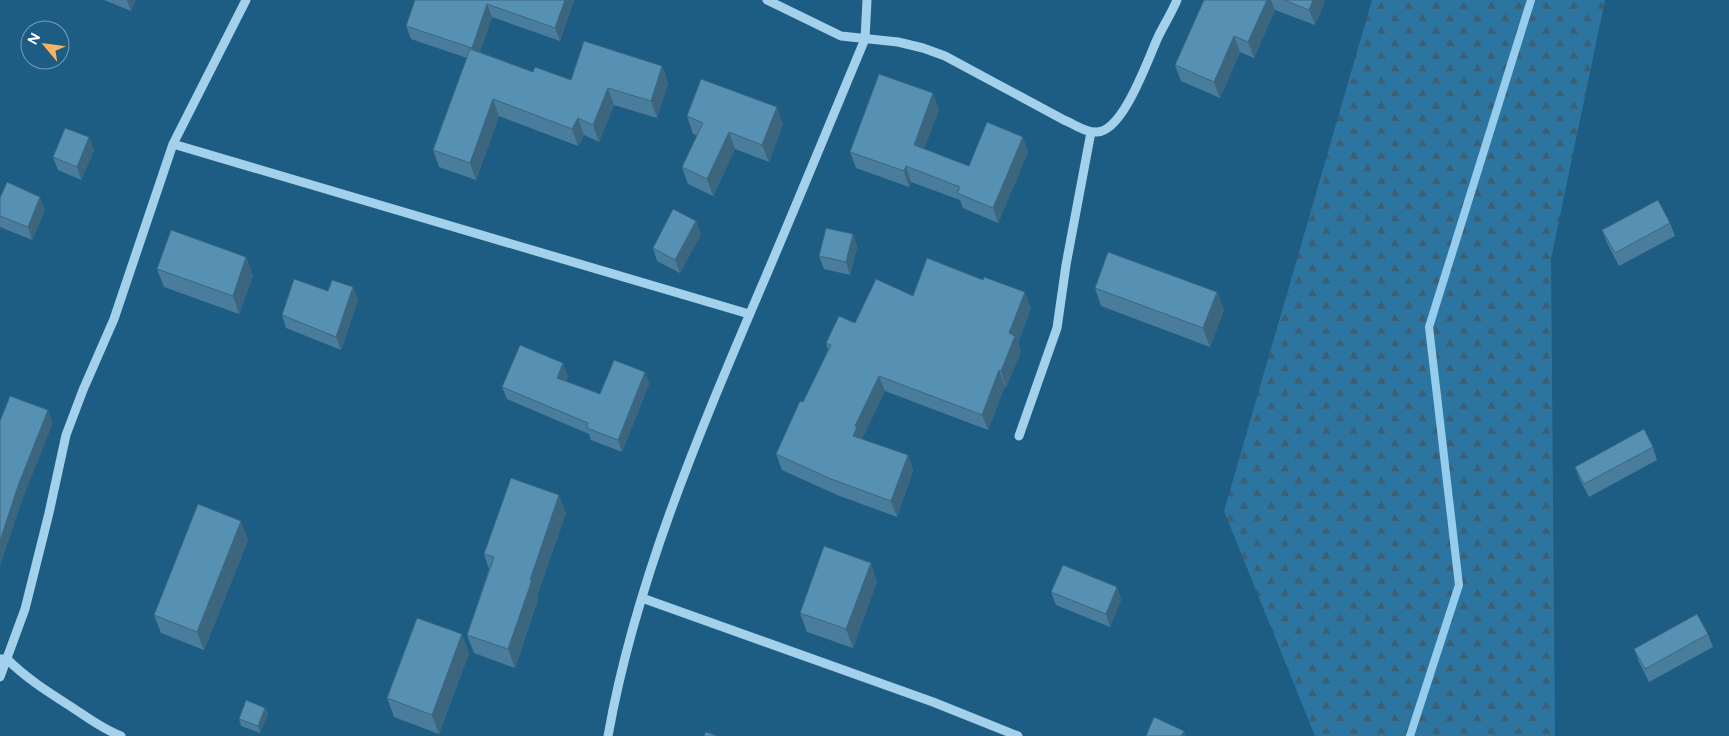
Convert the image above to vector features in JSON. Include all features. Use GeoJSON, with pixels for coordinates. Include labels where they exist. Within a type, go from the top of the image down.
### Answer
{"type":"FeatureCollection","features":[{"type":"Feature","properties":{"kind":"street"},"geometry":{"type":"LineString","coordinates":[[0,678],[3,659],[25,609],[66,435],[114,319],[173,144],[246,0]]}},
{"type":"Feature","properties":{"kind":"street"},"geometry":{"type":"LineString","coordinates":[[767,0],[841,36],[898,42],[945,56],[1056,116],[1091,132],[1098,132],[1109,128],[1118,119],[1132,95],[1177,0]]}},
{"type":"Feature","properties":{"kind":"street"},"geometry":{"type":"LineString","coordinates":[[608,736],[621,675],[642,598],[712,405],[865,39],[867,0]]}},
{"type":"Feature","properties":{"kind":"street"},"geometry":{"type":"LineString","coordinates":[[1019,436],[1057,328],[1066,265],[1091,132]]}},
{"type":"Feature","properties":{"kind":"street"},"geometry":{"type":"LineString","coordinates":[[173,144],[749,314]]}},
{"type":"Feature","properties":{"kind":"street"},"geometry":{"type":"LineString","coordinates":[[642,598],[933,702],[1018,736]]}},
{"type":"Feature","properties":{"kind":"street"},"geometry":{"type":"LineString","coordinates":[[3,659],[106,730],[121,736]]}},
{"type":"Feature","properties":{"kind":"green space"},"geometry":{"type":"Polygon","coordinates":[[[1372,0],[1605,0],[1551,259],[1555,736],[1315,736],[1224,511],[1372,0]]]}},
{"type":"Feature","properties":{"kind":"building"},"geometry":{"type":"Polygon","coordinates":[[[415,0],[565,0],[555,28],[487,4],[472,48],[406,26],[415,0]]]}},
{"type":"Feature","properties":{"kind":"building"},"geometry":{"type":"Polygon","coordinates":[[[1204,0],[1267,0],[1248,42],[1234,36],[1214,82],[1175,65],[1204,0]]]}},
{"type":"Feature","properties":{"kind":"building"},"geometry":{"type":"Polygon","coordinates":[[[1284,0],[1313,0],[1309,10],[1284,0]]]}},
{"type":"Feature","properties":{"kind":"building"},"geometry":{"type":"Polygon","coordinates":[[[584,41],[662,66],[651,101],[608,88],[593,125],[578,118],[572,129],[493,99],[470,163],[433,150],[470,49],[533,72],[535,67],[571,80],[584,41]]]}},
{"type":"Feature","properties":{"kind":"building"},"geometry":{"type":"Polygon","coordinates":[[[879,74],[933,93],[914,145],[969,166],[987,122],[1023,137],[993,208],[957,193],[960,187],[906,166],[904,171],[850,152],[879,74]]]}},
{"type":"Feature","properties":{"kind":"building"},"geometry":{"type":"Polygon","coordinates":[[[701,79],[777,107],[762,145],[729,132],[707,179],[682,167],[703,123],[687,116],[701,79]]]}},
{"type":"Feature","properties":{"kind":"building"},"geometry":{"type":"Polygon","coordinates":[[[65,128],[89,137],[77,167],[53,157],[65,128]]]}},
{"type":"Feature","properties":{"kind":"building"},"geometry":{"type":"Polygon","coordinates":[[[7,182],[40,197],[28,227],[0,216],[0,198],[7,182]]]}},
{"type":"Feature","properties":{"kind":"building"},"geometry":{"type":"Polygon","coordinates":[[[1658,200],[1670,223],[1615,253],[1602,230],[1658,200]]]}},
{"type":"Feature","properties":{"kind":"building"},"geometry":{"type":"Polygon","coordinates":[[[673,209],[696,221],[675,260],[653,248],[673,209]]]}},
{"type":"Feature","properties":{"kind":"building"},"geometry":{"type":"Polygon","coordinates":[[[826,228],[853,234],[846,262],[819,256],[826,228]]]}},
{"type":"Feature","properties":{"kind":"building"},"geometry":{"type":"Polygon","coordinates":[[[171,230],[246,257],[233,296],[157,269],[171,230]]]}},
{"type":"Feature","properties":{"kind":"building"},"geometry":{"type":"Polygon","coordinates":[[[1108,252],[1217,292],[1203,328],[1095,288],[1108,252]]]}},
{"type":"Feature","properties":{"kind":"building"},"geometry":{"type":"Polygon","coordinates":[[[927,258],[983,280],[984,277],[1025,292],[1009,333],[1015,336],[1001,371],[999,370],[982,415],[879,376],[855,426],[857,427],[853,436],[908,455],[891,501],[831,479],[776,454],[800,401],[803,402],[831,345],[826,343],[839,316],[855,323],[876,279],[913,296],[927,258]]]}},
{"type":"Feature","properties":{"kind":"building"},"geometry":{"type":"Polygon","coordinates":[[[294,279],[328,291],[332,280],[353,287],[336,337],[282,315],[294,279]]]}},
{"type":"Feature","properties":{"kind":"building"},"geometry":{"type":"Polygon","coordinates":[[[520,345],[563,363],[557,378],[600,394],[614,360],[645,372],[618,440],[587,428],[588,423],[502,387],[520,345]]]}},
{"type":"Feature","properties":{"kind":"building"},"geometry":{"type":"Polygon","coordinates":[[[10,396],[48,410],[18,486],[0,541],[0,421],[10,396]]]}},
{"type":"Feature","properties":{"kind":"building"},"geometry":{"type":"Polygon","coordinates":[[[1644,429],[1653,447],[1584,484],[1575,467],[1644,429]]]}},
{"type":"Feature","properties":{"kind":"building"},"geometry":{"type":"Polygon","coordinates":[[[511,478],[559,495],[508,649],[467,635],[494,557],[484,554],[511,478]]]}},
{"type":"Feature","properties":{"kind":"building"},"geometry":{"type":"Polygon","coordinates":[[[198,504],[241,521],[197,632],[154,615],[198,504]]]}},
{"type":"Feature","properties":{"kind":"building"},"geometry":{"type":"Polygon","coordinates":[[[824,546],[871,563],[846,629],[800,613],[824,546]]]}},
{"type":"Feature","properties":{"kind":"building"},"geometry":{"type":"Polygon","coordinates":[[[1063,565],[1117,587],[1106,614],[1051,592],[1063,565]]]}},
{"type":"Feature","properties":{"kind":"building"},"geometry":{"type":"Polygon","coordinates":[[[1697,614],[1708,634],[1645,669],[1634,649],[1697,614]]]}},
{"type":"Feature","properties":{"kind":"building"},"geometry":{"type":"Polygon","coordinates":[[[417,618],[462,634],[432,715],[387,698],[417,618]]]}},
{"type":"Feature","properties":{"kind":"building"},"geometry":{"type":"Polygon","coordinates":[[[246,700],[265,708],[258,726],[239,719],[246,700]]]}},
{"type":"Feature","properties":{"kind":"building"},"geometry":{"type":"Polygon","coordinates":[[[1154,717],[1184,731],[1181,736],[1146,736],[1154,717]]]}},
{"type":"Feature","properties":{"kind":"building"},"geometry":{"type":"Polygon","coordinates":[[[706,732],[717,736],[704,736],[706,732]]]}},
{"type":"Feature","properties":{"kind":"waterway"},"geometry":{"type":"LineString","coordinates":[[1410,736],[1459,585],[1429,327],[1531,0]]}}]}
